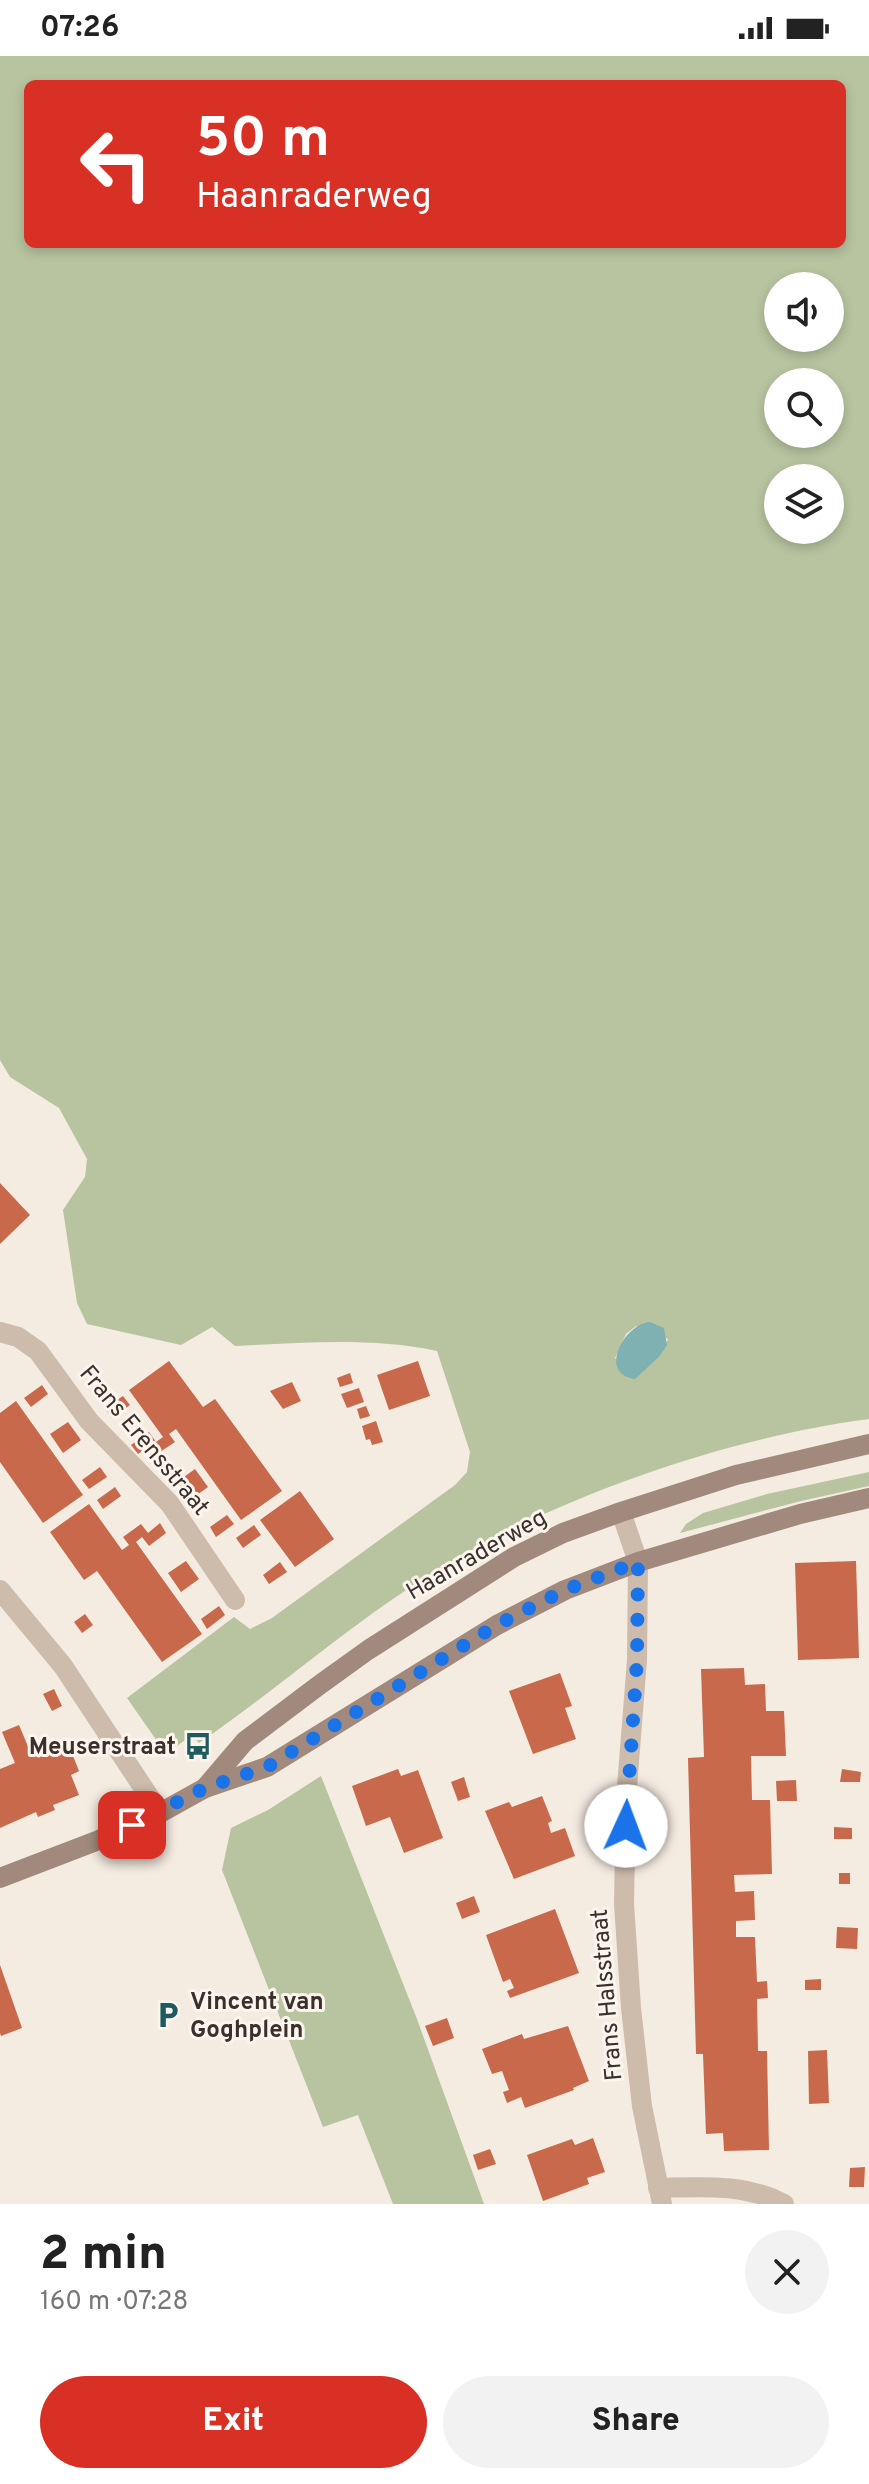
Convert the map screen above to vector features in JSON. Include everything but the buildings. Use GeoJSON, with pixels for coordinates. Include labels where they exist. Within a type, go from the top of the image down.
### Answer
{"type":"FeatureCollection","features":[{"type":"Feature","properties":{"kind":"street","name":"Frans Erensstraat"},"geometry":{"type":"LineString","coordinates":[[0,1332],[18,1337],[38,1351],[89,1421],[170,1504],[235,1600]]}},
{"type":"Feature","properties":{"kind":"street","name":"Haanraderweg"},"geometry":{"type":"LineString","coordinates":[[205,1788],[245,1741],[368,1650],[514,1557],[563,1533],[736,1475],[869,1444]]}},
{"type":"Feature","properties":{"kind":"street","name":"Haanraderweg"},"geometry":{"type":"LineString","coordinates":[[0,1878],[160,1813],[205,1788],[267,1767],[497,1625],[565,1590],[638,1562],[800,1514],[869,1498]]}},
{"type":"Feature","properties":{"kind":"street","name":"Frans Halsstraat"},"geometry":{"type":"LineString","coordinates":[[621,1512],[638,1562],[637,1660],[626,1800],[624,1904],[642,2106],[660,2196],[727,2187],[771,2197],[784,2204]]}},
{"type":"Feature","properties":{"kind":"street"},"geometry":{"type":"LineString","coordinates":[[0,1590],[63,1666],[160,1813]]}},
{"type":"Feature","properties":{"kind":"green space"},"geometry":{"type":"Polygon","coordinates":[[[0,56],[869,56],[869,1419],[762,1439],[653,1471],[498,1536],[386,1604],[199,1743],[192,1735],[166,1754],[127,1698],[234,1617],[250,1629],[272,1618],[455,1485],[467,1472],[470,1452],[437,1351],[362,1342],[235,1346],[212,1327],[181,1345],[87,1324],[77,1303],[63,1210],[85,1177],[87,1159],[59,1108],[10,1077],[0,1060],[0,56]],[[636,1326],[626,1334],[615,1358],[635,1378],[659,1357],[668,1339],[636,1326]]]}},
{"type":"Feature","properties":{"kind":"green space"},"geometry":{"type":"Polygon","coordinates":[[[869,1472],[869,1486],[680,1533],[686,1524],[703,1513],[767,1494],[869,1472]]]}},
{"type":"Feature","properties":{"kind":"green space"},"geometry":{"type":"Polygon","coordinates":[[[321,1776],[417,2019],[484,2204],[393,2204],[358,2115],[323,2127],[222,1870],[231,1828],[268,1810],[321,1776]]]}},
{"type":"Feature","properties":{"kind":"water"},"geometry":{"type":"Polygon","coordinates":[[[650,1322],[664,1328],[667,1345],[635,1379],[624,1375],[618,1368],[618,1349],[631,1331],[650,1322]]]}},
{"type":"Feature","properties":{"kind":"place","name":"Meuserstraat"},"geometry":{"type":"Point","coordinates":[198,1746]}},
{"type":"Feature","properties":{"kind":"place","name":"Vincent van Goghplein"},"geometry":{"type":"Point","coordinates":[168,2015]}},
{"type":"Feature","properties":{"kind":"route"},"geometry":{"type":"LineString","coordinates":[[132,1825],[205,1788],[267,1767],[497,1625],[565,1590],[638,1562],[637,1660],[626,1826]]}}]}
